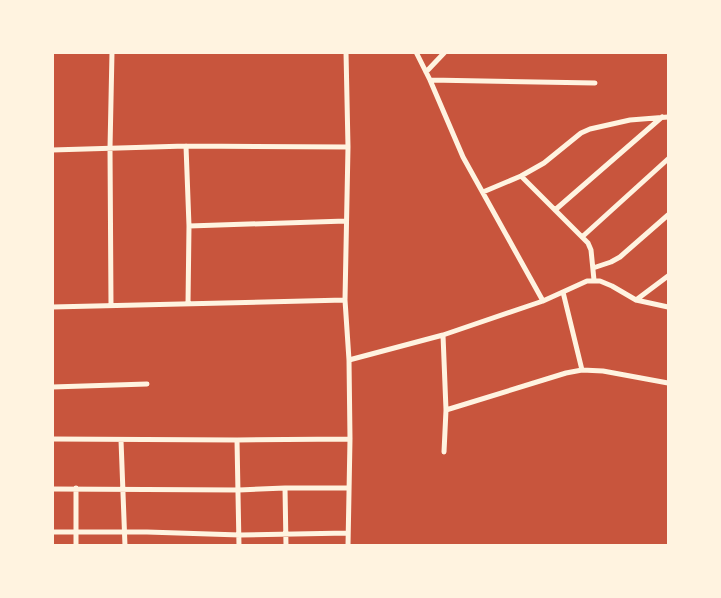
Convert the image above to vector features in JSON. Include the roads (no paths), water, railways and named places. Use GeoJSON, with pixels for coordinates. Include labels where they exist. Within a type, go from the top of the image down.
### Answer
{"type":"FeatureCollection","features":[{"type":"Feature","properties":{"kind":"street"},"geometry":{"type":"LineString","coordinates":[[110,305],[112,52]]}},
{"type":"Feature","properties":{"kind":"street"},"geometry":{"type":"LineString","coordinates":[[346,52],[348,147],[346,300],[350,439],[348,546]]}},
{"type":"Feature","properties":{"kind":"street"},"geometry":{"type":"LineString","coordinates":[[416,52],[463,157],[543,301]]}},
{"type":"Feature","properties":{"kind":"street"},"geometry":{"type":"LineString","coordinates":[[426,72],[445,52]]}},
{"type":"Feature","properties":{"kind":"street"},"geometry":{"type":"LineString","coordinates":[[430,80],[595,83]]}},
{"type":"Feature","properties":{"kind":"street"},"geometry":{"type":"LineString","coordinates":[[483,192],[522,176],[544,163],[581,133],[590,129],[630,120],[665,117]]}},
{"type":"Feature","properties":{"kind":"street"},"geometry":{"type":"LineString","coordinates":[[555,210],[665,117]]}},
{"type":"Feature","properties":{"kind":"street"},"geometry":{"type":"LineString","coordinates":[[186,146],[189,226],[188,304]]}},
{"type":"Feature","properties":{"kind":"street"},"geometry":{"type":"LineString","coordinates":[[52,150],[186,146],[348,147]]}},
{"type":"Feature","properties":{"kind":"street"},"geometry":{"type":"LineString","coordinates":[[582,237],[668,159]]}},
{"type":"Feature","properties":{"kind":"street"},"geometry":{"type":"LineString","coordinates":[[522,176],[582,237],[591,250],[594,280]]}},
{"type":"Feature","properties":{"kind":"street"},"geometry":{"type":"LineString","coordinates":[[593,268],[620,257],[668,215]]}},
{"type":"Feature","properties":{"kind":"street"},"geometry":{"type":"LineString","coordinates":[[189,226],[346,221]]}},
{"type":"Feature","properties":{"kind":"street"},"geometry":{"type":"LineString","coordinates":[[636,300],[668,276]]}},
{"type":"Feature","properties":{"kind":"street"},"geometry":{"type":"LineString","coordinates":[[349,360],[443,335],[543,301],[587,280],[594,280],[612,286],[636,300],[668,307]]}},
{"type":"Feature","properties":{"kind":"street"},"geometry":{"type":"LineString","coordinates":[[563,292],[582,370]]}},
{"type":"Feature","properties":{"kind":"street"},"geometry":{"type":"LineString","coordinates":[[52,307],[346,300]]}},
{"type":"Feature","properties":{"kind":"street"},"geometry":{"type":"LineString","coordinates":[[443,335],[446,410],[444,452]]}},
{"type":"Feature","properties":{"kind":"street"},"geometry":{"type":"LineString","coordinates":[[446,410],[566,373],[582,370],[603,371],[668,383]]}},
{"type":"Feature","properties":{"kind":"street"},"geometry":{"type":"LineString","coordinates":[[52,387],[147,384]]}},
{"type":"Feature","properties":{"kind":"street"},"geometry":{"type":"LineString","coordinates":[[52,439],[350,439]]}},
{"type":"Feature","properties":{"kind":"street"},"geometry":{"type":"LineString","coordinates":[[121,440],[125,546]]}},
{"type":"Feature","properties":{"kind":"street"},"geometry":{"type":"LineString","coordinates":[[237,440],[239,546]]}},
{"type":"Feature","properties":{"kind":"street"},"geometry":{"type":"LineString","coordinates":[[76,488],[76,546]]}},
{"type":"Feature","properties":{"kind":"street"},"geometry":{"type":"LineString","coordinates":[[285,488],[286,546]]}},
{"type":"Feature","properties":{"kind":"street"},"geometry":{"type":"LineString","coordinates":[[52,489],[239,490],[349,488]]}},
{"type":"Feature","properties":{"kind":"street"},"geometry":{"type":"LineString","coordinates":[[52,532],[240,535],[348,533]]}}]}
